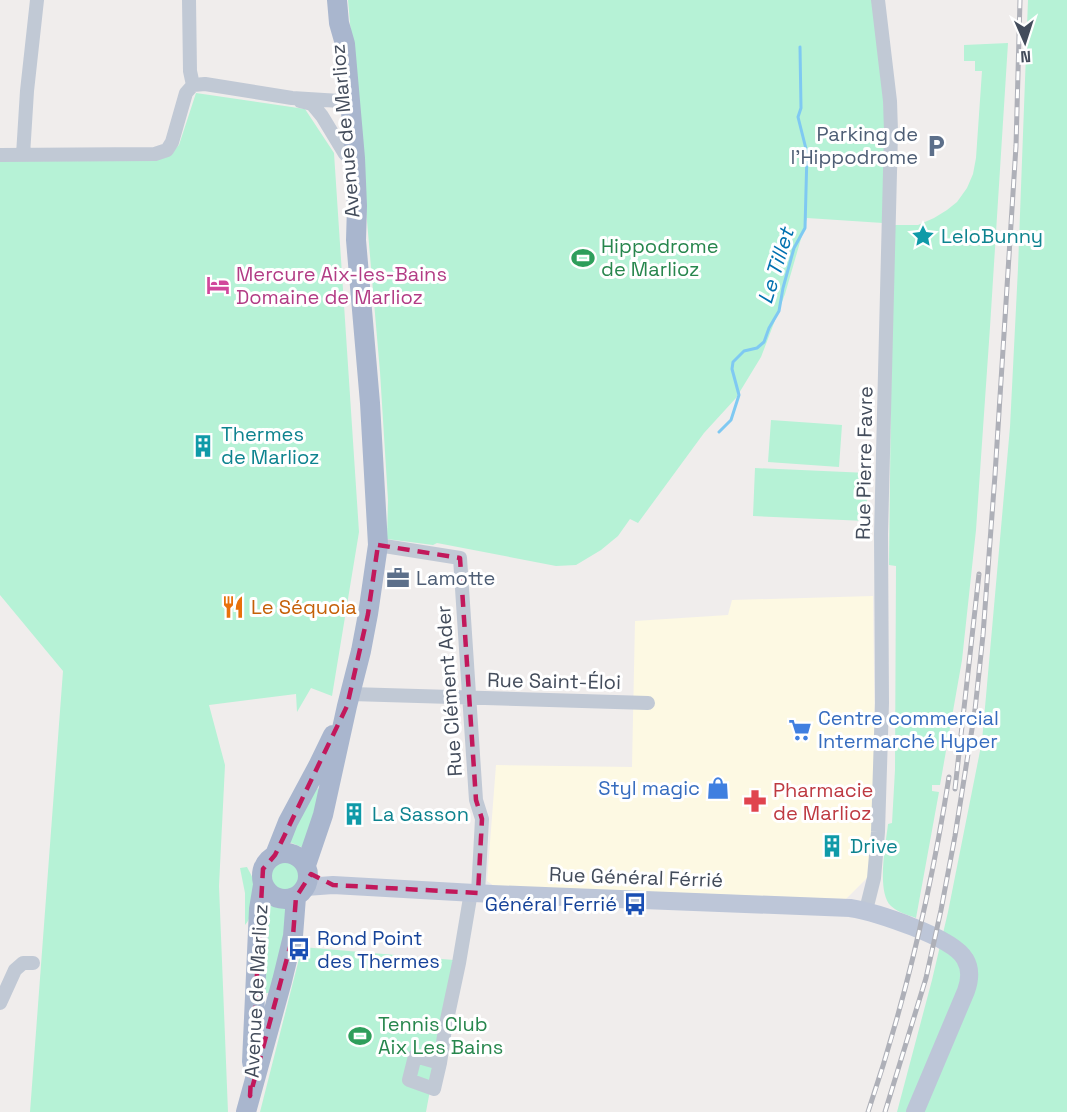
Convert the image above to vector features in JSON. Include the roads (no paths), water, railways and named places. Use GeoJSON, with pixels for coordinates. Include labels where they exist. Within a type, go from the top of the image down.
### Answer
{"type":"FeatureCollection","features":[{"type":"Feature","properties":{"kind":"main road"},"geometry":{"type":"LineString","coordinates":[[337,0],[339,23]]}},
{"type":"Feature","properties":{"kind":"main road","name":"Avenue de Marlioz"},"geometry":{"type":"LineString","coordinates":[[339,23],[335,42],[349,207],[356,240]]}},
{"type":"Feature","properties":{"kind":"main road","name":"Avenue de Marlioz"},"geometry":{"type":"LineString","coordinates":[[248,1104],[282,981],[304,880],[323,815],[369,614],[378,545],[370,403],[356,240],[354,147],[345,44],[339,23]]}},
{"type":"Feature","properties":{"kind":"main road","name":"Avenue de Marlioz"},"geometry":{"type":"LineString","coordinates":[[374,568],[372,549],[376,510]]}},
{"type":"Feature","properties":{"kind":"main road","name":"Avenue de Marlioz"},"geometry":{"type":"LineString","coordinates":[[275,855],[288,822],[349,700]]}},
{"type":"Feature","properties":{"kind":"main road"},"geometry":{"type":"LineString","coordinates":[[289,853],[301,859],[304,880],[289,899],[281,899],[274,897],[263,885],[262,869],[266,862],[275,855],[289,853]]}},
{"type":"Feature","properties":{"kind":"main road","name":"Rue Général Férrié"},"geometry":{"type":"LineString","coordinates":[[304,880],[333,885],[850,908],[866,910],[899,922],[954,947],[967,962],[969,980],[915,1112]]}},
{"type":"Feature","properties":{"kind":"main road","name":"Avenue de Marlioz"},"geometry":{"type":"LineString","coordinates":[[248,1104],[259,909],[263,885]]}},
{"type":"Feature","properties":{"kind":"street"},"geometry":{"type":"LineString","coordinates":[[23,155],[37,0]]}},
{"type":"Feature","properties":{"kind":"street"},"geometry":{"type":"LineString","coordinates":[[189,0],[190,71],[193,85]]}},
{"type":"Feature","properties":{"kind":"street","name":"Rue Pierre Favre"},"geometry":{"type":"LineString","coordinates":[[866,910],[874,878],[878,832],[882,703],[881,534],[891,132],[890,102],[878,0]]}},
{"type":"Feature","properties":{"kind":"street"},"geometry":{"type":"LineString","coordinates":[[0,155],[155,154],[168,150],[186,93],[193,85],[205,84],[292,98],[340,101]]}},
{"type":"Feature","properties":{"kind":"street"},"geometry":{"type":"LineString","coordinates":[[292,98],[312,105],[322,116],[345,154]]}},
{"type":"Feature","properties":{"kind":"street","name":"Rue Clément Ader"},"geometry":{"type":"LineString","coordinates":[[378,545],[459,558],[476,800],[482,819],[474,892],[440,1063]]}},
{"type":"Feature","properties":{"kind":"street","name":"Rue Saint-Éloi"},"geometry":{"type":"LineString","coordinates":[[349,700],[468,698],[648,703]]}},
{"type":"Feature","properties":{"kind":"street"},"geometry":{"type":"LineString","coordinates":[[0,1002],[15,970],[23,963],[33,963]]}},
{"type":"Feature","properties":{"kind":"waterway","name":"Le Tillet"},"geometry":{"type":"LineString","coordinates":[[719,432],[731,420],[739,395],[732,369],[733,362],[744,351],[757,348],[764,342],[779,311],[794,248],[805,228],[807,153],[798,117],[801,108],[800,47]]}},
{"type":"Feature","properties":{"kind":"railway"},"geometry":{"type":"LineString","coordinates":[[885,1112],[926,978],[955,836],[975,710],[995,475],[1016,146],[1020,0]]}},
{"type":"Feature","properties":{"kind":"railway"},"geometry":{"type":"LineString","coordinates":[[955,789],[979,574]]}},
{"type":"Feature","properties":{"kind":"railway"},"geometry":{"type":"LineString","coordinates":[[868,1112],[894,1030],[916,946],[949,777]]}},
{"type":"Feature","properties":{"kind":"place","name":"Parking de l'Hippodrome"},"geometry":{"type":"Point","coordinates":[936,146]}},
{"type":"Feature","properties":{"kind":"place","name":"LeloBunny"},"geometry":{"type":"Point","coordinates":[923,236]}},
{"type":"Feature","properties":{"kind":"place","name":"Hippodrome de Marlioz"},"geometry":{"type":"Point","coordinates":[583,258]}},
{"type":"Feature","properties":{"kind":"place","name":"Mercure Aix-les-Bains Domaine de Marlioz"},"geometry":{"type":"Point","coordinates":[218,285]}},
{"type":"Feature","properties":{"kind":"place","name":"Thermes de Marlioz"},"geometry":{"type":"Point","coordinates":[203,446]}},
{"type":"Feature","properties":{"kind":"place","name":"Lamotte"},"geometry":{"type":"Point","coordinates":[398,578]}},
{"type":"Feature","properties":{"kind":"place","name":"Le Séquoia"},"geometry":{"type":"Point","coordinates":[233,607]}},
{"type":"Feature","properties":{"kind":"place","name":"Centre commercial Intermarché Hyper"},"geometry":{"type":"Point","coordinates":[800,730]}},
{"type":"Feature","properties":{"kind":"place","name":"Styl magic"},"geometry":{"type":"Point","coordinates":[718,788]}},
{"type":"Feature","properties":{"kind":"place","name":"Pharmacie de Marlioz"},"geometry":{"type":"Point","coordinates":[755,801]}},
{"type":"Feature","properties":{"kind":"place","name":"La Sasson"},"geometry":{"type":"Point","coordinates":[354,814]}},
{"type":"Feature","properties":{"kind":"place","name":"Drive"},"geometry":{"type":"Point","coordinates":[832,846]}},
{"type":"Feature","properties":{"kind":"place","name":"Général Ferrié"},"geometry":{"type":"Point","coordinates":[635,904]}},
{"type":"Feature","properties":{"kind":"place","name":"Rond Point des Thermes"},"geometry":{"type":"Point","coordinates":[299,949]}},
{"type":"Feature","properties":{"kind":"place","name":"Tennis Club Aix Les Bains"},"geometry":{"type":"Point","coordinates":[360,1036]}}]}
